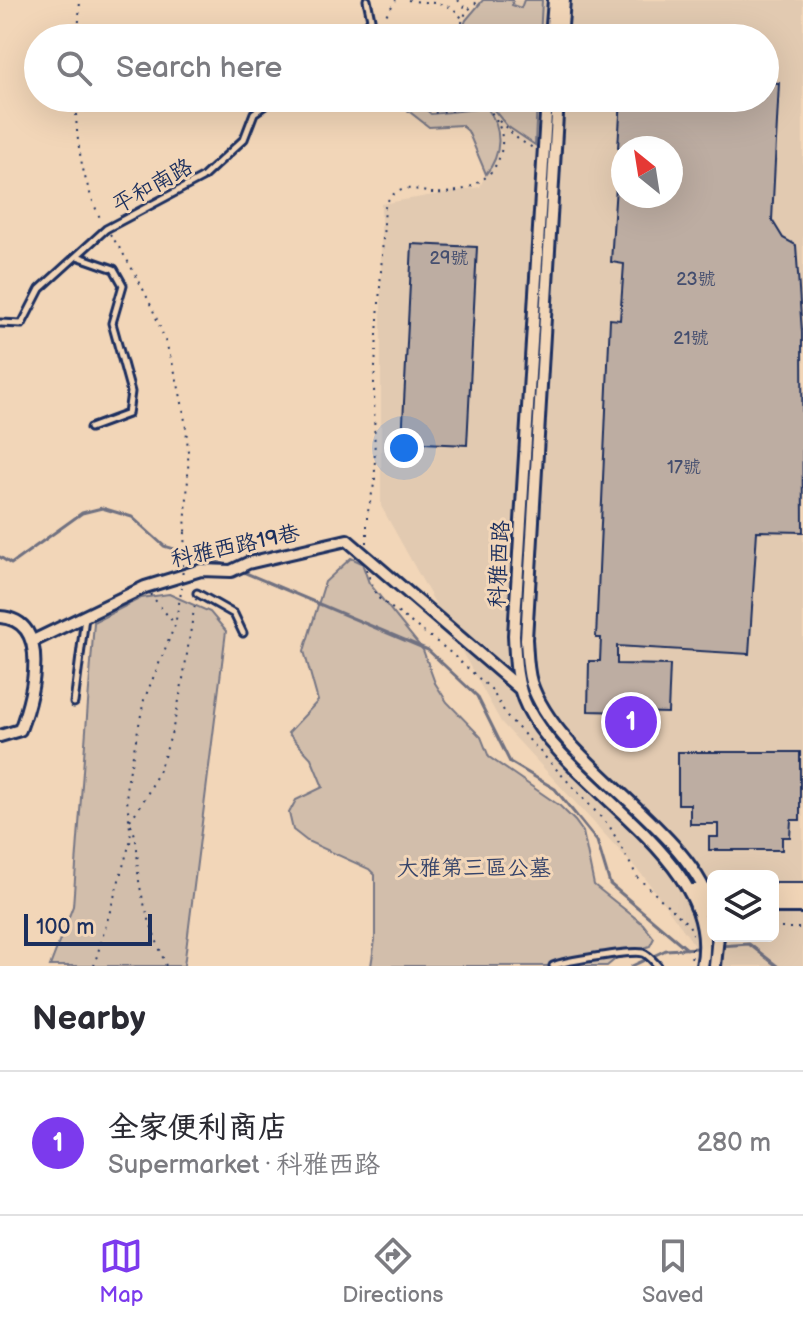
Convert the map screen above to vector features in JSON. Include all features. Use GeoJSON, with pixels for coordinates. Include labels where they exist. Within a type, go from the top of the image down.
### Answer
{"type":"FeatureCollection","features":[{"type":"Feature","properties":{"kind":"street"},"geometry":{"type":"LineString","coordinates":[[552,24],[554,0]]}},
{"type":"Feature","properties":{"kind":"street"},"geometry":{"type":"LineString","coordinates":[[562,24],[564,0]]}},
{"type":"Feature","properties":{"kind":"street","name":"科雅西路"},"geometry":{"type":"LineString","coordinates":[[546,112],[514,635],[519,689],[548,739],[706,901]]}},
{"type":"Feature","properties":{"kind":"street","name":"科雅西路"},"geometry":{"type":"LineString","coordinates":[[557,112],[526,639],[530,679],[537,696],[559,729],[679,853],[706,901],[702,966]]}},
{"type":"Feature","properties":{"kind":"street","name":"科雅西路19巷"},"geometry":{"type":"LineString","coordinates":[[33,641],[145,587],[201,570],[236,569],[347,540],[519,689],[537,696]]}},
{"type":"Feature","properties":{"kind":"street"},"geometry":{"type":"LineString","coordinates":[[0,617],[19,622],[33,641],[25,716],[20,730],[0,736]]}},
{"type":"Feature","properties":{"kind":"street"},"geometry":{"type":"LineString","coordinates":[[779,891],[803,891]]}},
{"type":"Feature","properties":{"kind":"street"},"geometry":{"type":"LineString","coordinates":[[779,905],[803,905]]}},
{"type":"Feature","properties":{"kind":"street"},"geometry":{"type":"LineString","coordinates":[[715,966],[717,942]]}},
{"type":"Feature","properties":{"kind":"lane"},"geometry":{"type":"LineString","coordinates":[[367,0],[371,19],[368,24]]}},
{"type":"Feature","properties":{"kind":"lane","name":"平和南路"},"geometry":{"type":"LineString","coordinates":[[0,323],[22,324],[40,289],[106,229],[202,178],[244,139],[255,112]]}},
{"type":"Feature","properties":{"kind":"lane"},"geometry":{"type":"LineString","coordinates":[[76,255],[114,269],[123,285],[112,323],[131,392],[130,408],[121,418],[90,428]]}},
{"type":"Feature","properties":{"kind":"lane"},"geometry":{"type":"LineString","coordinates":[[197,593],[234,614],[243,633]]}},
{"type":"Feature","properties":{"kind":"lane"},"geometry":{"type":"LineString","coordinates":[[74,703],[85,616]]}},
{"type":"Feature","properties":{"kind":"lane"},"geometry":{"type":"LineString","coordinates":[[553,966],[570,959],[604,958],[630,952],[644,954],[658,966]]}},
{"type":"Feature","properties":{"kind":"path"},"geometry":{"type":"LineString","coordinates":[[79,24],[80,0]]}},
{"type":"Feature","properties":{"kind":"path"},"geometry":{"type":"LineString","coordinates":[[387,24],[386,15],[396,0]]}},
{"type":"Feature","properties":{"kind":"path"},"geometry":{"type":"LineString","coordinates":[[408,0],[446,2],[456,8],[462,19]]}},
{"type":"Feature","properties":{"kind":"path"},"geometry":{"type":"LineString","coordinates":[[458,0],[468,11]]}},
{"type":"Feature","properties":{"kind":"path"},"geometry":{"type":"LineString","coordinates":[[460,24],[479,0]]}},
{"type":"Feature","properties":{"kind":"path"},"geometry":{"type":"LineString","coordinates":[[77,112],[80,156],[89,196],[106,229],[128,261],[173,366],[188,454],[182,582],[175,625],[144,700],[126,789],[131,839],[94,966]]}},
{"type":"Feature","properties":{"kind":"path"},"geometry":{"type":"LineString","coordinates":[[491,112],[519,140],[543,152]]}},
{"type":"Feature","properties":{"kind":"path"},"geometry":{"type":"LineString","coordinates":[[496,117],[502,144],[496,167],[489,176],[464,188],[432,193],[409,189],[387,199],[374,383],[375,480],[367,516],[365,556],[370,586],[377,597],[445,648],[491,689],[523,735],[610,827],[638,878],[689,925],[693,935]]}},
{"type":"Feature","properties":{"kind":"path"},"geometry":{"type":"LineString","coordinates":[[145,587],[175,625]]}},
{"type":"Feature","properties":{"kind":"path"},"geometry":{"type":"LineString","coordinates":[[129,821],[141,806],[172,737],[197,593]]}},
{"type":"Feature","properties":{"kind":"path"},"geometry":{"type":"LineString","coordinates":[[129,821],[137,836],[138,878],[147,917],[166,966]]}},
{"type":"Feature","properties":{"kind":"path"},"geometry":{"type":"LineString","coordinates":[[779,928],[803,928]]}},
{"type":"Feature","properties":{"kind":"shaded area"},"geometry":{"type":"Polygon","coordinates":[[[496,0],[803,0],[803,966],[710,966],[645,878],[501,722],[381,506],[381,204],[480,187],[502,133],[485,112],[779,112],[779,24],[478,24],[496,0]]]}},
{"type":"Feature","properties":{"kind":"green space"},"geometry":{"type":"Polygon","coordinates":[[[483,0],[513,0],[512,5],[521,8],[524,0],[542,0],[541,24],[464,24],[483,0]]]}},
{"type":"Feature","properties":{"kind":"green space"},"geometry":{"type":"Polygon","coordinates":[[[410,112],[490,112],[496,124],[498,150],[486,174],[468,131],[461,125],[429,127],[410,112]]]}},
{"type":"Feature","properties":{"kind":"green space"},"geometry":{"type":"Polygon","coordinates":[[[496,112],[536,112],[535,145],[507,126],[496,112]]]}},
{"type":"Feature","properties":{"kind":"green space","name":"大雅第三區公墓"},"geometry":{"type":"Polygon","coordinates":[[[351,558],[362,563],[369,583],[423,650],[435,683],[447,702],[481,737],[489,757],[560,806],[575,821],[583,832],[594,885],[643,924],[654,938],[650,946],[618,957],[607,966],[371,966],[375,940],[375,875],[369,869],[307,841],[293,830],[289,813],[296,800],[323,787],[311,758],[288,733],[318,701],[304,651],[325,582],[351,558]]]}},
{"type":"Feature","properties":{"kind":"green space"},"geometry":{"type":"Polygon","coordinates":[[[169,594],[210,612],[226,631],[184,966],[50,966],[73,906],[94,622],[141,598],[169,594]]]}},
{"type":"Feature","properties":{"kind":"building"},"geometry":{"type":"Polygon","coordinates":[[[620,112],[778,112],[772,220],[783,238],[796,245],[802,333],[803,532],[757,531],[749,654],[617,646],[617,664],[670,665],[668,713],[588,711],[589,661],[600,661],[601,638],[596,638],[610,319],[620,320],[624,264],[611,262],[615,208],[683,208],[683,136],[619,136],[620,112]]]}},
{"type":"Feature","properties":{"kind":"building"},"geometry":{"type":"Polygon","coordinates":[[[412,244],[477,247],[467,445],[402,442],[412,244]]]}},
{"type":"Feature","properties":{"kind":"building"},"geometry":{"type":"Polygon","coordinates":[[[678,752],[800,752],[800,820],[791,820],[790,837],[782,837],[782,850],[709,850],[709,837],[718,837],[718,824],[690,824],[690,804],[678,804],[678,752]]]}},
{"type":"Feature","properties":{"kind":"waterway"},"geometry":{"type":"LineString","coordinates":[[0,557],[11,564],[82,513],[102,508],[132,517],[164,546],[230,566]]}},
{"type":"Feature","properties":{"kind":"waterway"},"geometry":{"type":"LineString","coordinates":[[241,571],[428,650],[477,696],[510,762],[555,789],[597,841],[610,884],[687,949]]}},
{"type":"Feature","properties":{"kind":"waterway"},"geometry":{"type":"LineString","coordinates":[[720,946],[749,944],[777,966]]}},
{"type":"Feature","properties":{"kind":"waterway"},"geometry":{"type":"LineString","coordinates":[[632,966],[666,950],[713,947]]}},
{"type":"Feature","properties":{"kind":"place","name":"全家便利商店"},"geometry":{"type":"Point","coordinates":[631,722]}}]}
